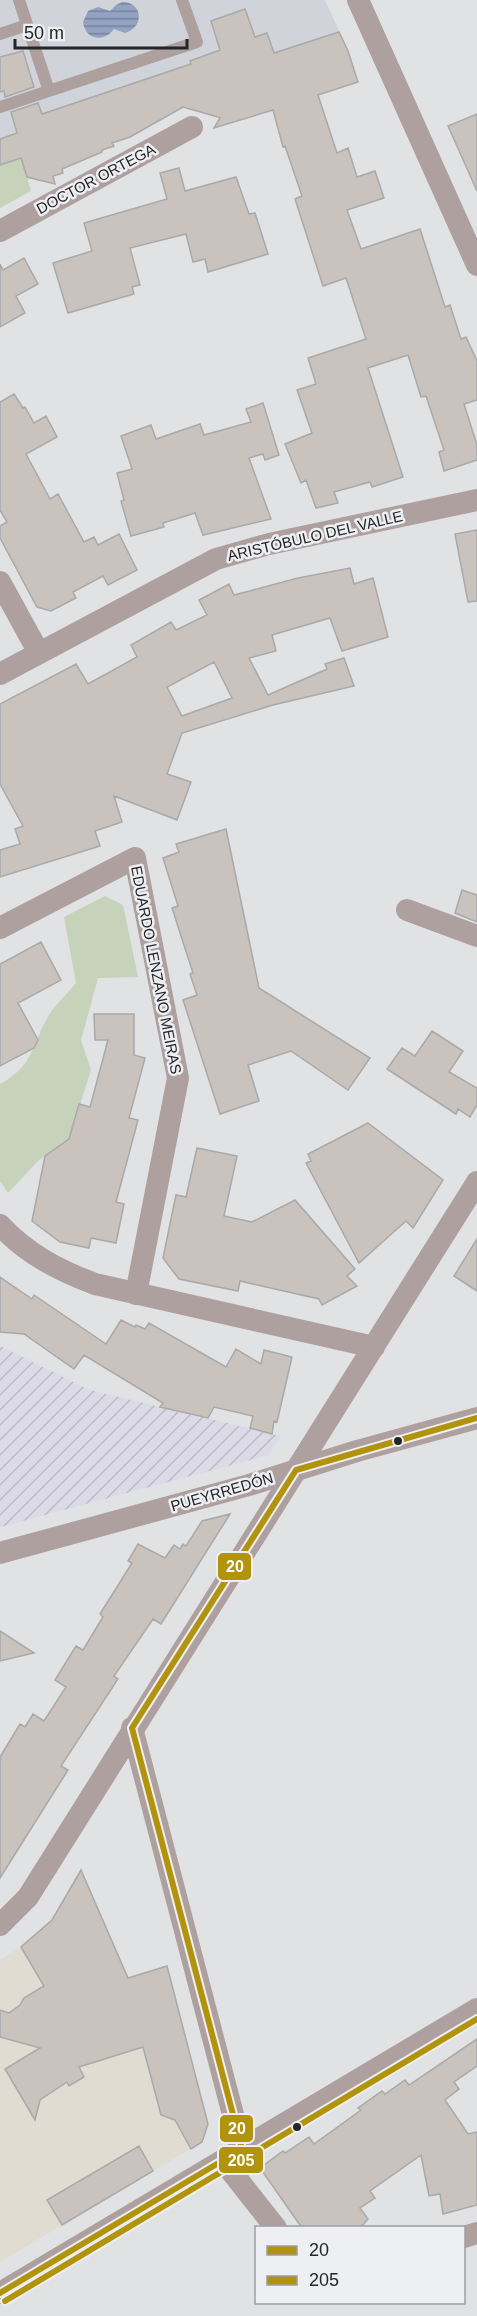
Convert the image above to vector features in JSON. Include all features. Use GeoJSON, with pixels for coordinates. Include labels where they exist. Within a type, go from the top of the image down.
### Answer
{"type":"FeatureCollection","features":[{"type":"Feature","properties":{"kind":"street"},"geometry":{"type":"LineString","coordinates":[[358,0],[477,265]]}},
{"type":"Feature","properties":{"kind":"street","name":"DOCTOR ORTEGA"},"geometry":{"type":"LineString","coordinates":[[0,231],[192,127]]}},
{"type":"Feature","properties":{"kind":"street","name":"ARISTÓBULO DEL VALLE"},"geometry":{"type":"LineString","coordinates":[[0,674],[216,559],[269,544],[477,500]]}},
{"type":"Feature","properties":{"kind":"street"},"geometry":{"type":"LineString","coordinates":[[0,582],[39,653]]}},
{"type":"Feature","properties":{"kind":"street","name":"EDUARDO LENZANO MEIRAS"},"geometry":{"type":"LineString","coordinates":[[0,928],[135,858],[178,1078],[136,1294]]}},
{"type":"Feature","properties":{"kind":"street"},"geometry":{"type":"LineString","coordinates":[[407,910],[477,936]]}},
{"type":"Feature","properties":{"kind":"street"},"geometry":{"type":"LineString","coordinates":[[0,1924],[28,1896],[477,1182]]}},
{"type":"Feature","properties":{"kind":"street"},"geometry":{"type":"LineString","coordinates":[[0,1225],[31,1253],[58,1270],[95,1284],[374,1347]]}},
{"type":"Feature","properties":{"kind":"street","name":"PUEYRREDÓN"},"geometry":{"type":"LineString","coordinates":[[0,1553],[477,1418]]}},
{"type":"Feature","properties":{"kind":"street"},"geometry":{"type":"LineString","coordinates":[[132,1728],[232,2155],[275,2226]]}},
{"type":"Feature","properties":{"kind":"street"},"geometry":{"type":"LineString","coordinates":[[0,2293],[477,2009]]}},
{"type":"Feature","properties":{"kind":"lane"},"geometry":{"type":"LineString","coordinates":[[19,0],[49,91]]}},
{"type":"Feature","properties":{"kind":"lane"},"geometry":{"type":"LineString","coordinates":[[0,107],[196,42],[182,0]]}},
{"type":"Feature","properties":{"kind":"lane"},"geometry":{"type":"LineString","coordinates":[[0,34],[27,25]]}},
{"type":"Feature","properties":{"kind":"shaded area"},"geometry":{"type":"Polygon","coordinates":[[[0,0],[325,0],[348,50],[0,165],[0,0]]]}},
{"type":"Feature","properties":{"kind":"shaded area"},"geometry":{"type":"Polygon","coordinates":[[[0,1346],[90,1390],[281,1436],[269,1455],[0,1527],[0,1346]]]}},
{"type":"Feature","properties":{"kind":"shaded area"},"geometry":{"type":"Polygon","coordinates":[[[81,1870],[128,1978],[167,1966],[208,2124],[202,2142],[0,2262],[0,1960],[21,1947],[52,1920],[81,1870]]]}},
{"type":"Feature","properties":{"kind":"green space"},"geometry":{"type":"Polygon","coordinates":[[[21,158],[31,191],[0,208],[0,165],[21,158]]]}},
{"type":"Feature","properties":{"kind":"green space"},"geometry":{"type":"Polygon","coordinates":[[[105,896],[123,905],[138,977],[98,978],[81,1040],[91,1070],[69,1139],[38,1161],[8,1193],[0,1181],[0,1084],[21,1069],[32,1052],[51,1012],[76,983],[64,917],[105,896]]]}},
{"type":"Feature","properties":{"kind":"water"},"geometry":{"type":"Polygon","coordinates":[[[122,2],[129,3],[137,10],[139,15],[136,26],[125,33],[114,29],[100,38],[87,33],[83,22],[88,11],[98,7],[110,11],[122,2]]]}},
{"type":"Feature","properties":{"kind":"building"},"geometry":{"type":"Polygon","coordinates":[[[245,9],[255,37],[267,33],[274,53],[339,32],[358,82],[318,95],[337,153],[348,148],[357,177],[375,171],[384,198],[347,210],[361,249],[420,229],[445,307],[450,305],[461,339],[466,337],[477,361],[477,400],[464,404],[477,445],[477,460],[444,471],[439,452],[444,450],[426,396],[421,397],[408,355],[368,368],[403,477],[372,487],[370,482],[334,492],[338,503],[316,508],[306,480],[301,483],[285,444],[312,433],[297,390],[316,384],[308,358],[366,339],[346,278],[323,286],[295,199],[302,196],[285,146],[283,147],[273,110],[214,128],[220,118],[183,107],[130,137],[112,143],[114,146],[62,169],[63,173],[53,176],[55,184],[27,177],[21,158],[0,165],[0,139],[17,133],[11,112],[38,103],[42,114],[191,64],[190,61],[220,50],[211,21],[245,9]]]}},
{"type":"Feature","properties":{"kind":"building"},"geometry":{"type":"Polygon","coordinates":[[[23,51],[34,87],[5,97],[4,91],[0,92],[0,57],[23,51]]]}},
{"type":"Feature","properties":{"kind":"building"},"geometry":{"type":"Polygon","coordinates":[[[477,114],[477,191],[448,126],[477,114]]]}},
{"type":"Feature","properties":{"kind":"building"},"geometry":{"type":"Polygon","coordinates":[[[179,168],[185,191],[236,177],[249,214],[255,213],[268,254],[208,272],[205,259],[193,262],[186,234],[130,248],[140,285],[132,287],[134,294],[68,313],[53,263],[92,251],[84,223],[167,199],[160,173],[179,168]]]}},
{"type":"Feature","properties":{"kind":"building"},"geometry":{"type":"Polygon","coordinates":[[[24,258],[38,284],[16,296],[25,313],[0,327],[0,264],[3,270],[24,258]]]}},
{"type":"Feature","properties":{"kind":"building"},"geometry":{"type":"Polygon","coordinates":[[[14,394],[34,423],[46,416],[57,437],[26,454],[50,499],[58,494],[84,542],[94,537],[98,545],[119,534],[137,570],[108,585],[103,576],[73,592],[76,598],[51,611],[37,607],[0,538],[0,526],[7,522],[0,510],[0,402],[14,394]]]}},
{"type":"Feature","properties":{"kind":"building"},"geometry":{"type":"Polygon","coordinates":[[[263,403],[279,455],[265,460],[263,454],[249,458],[271,519],[203,535],[195,513],[163,523],[164,527],[131,536],[121,501],[124,500],[117,473],[132,469],[121,436],[151,425],[156,439],[200,424],[204,435],[251,422],[246,409],[263,403]]]}},
{"type":"Feature","properties":{"kind":"building"},"geometry":{"type":"Polygon","coordinates":[[[477,530],[477,601],[468,602],[455,534],[477,530]]]}},
{"type":"Feature","properties":{"kind":"building"},"geometry":{"type":"Polygon","coordinates":[[[350,568],[354,584],[373,578],[388,637],[342,651],[330,618],[272,635],[276,651],[249,658],[268,695],[327,669],[325,664],[344,658],[354,686],[273,705],[182,733],[167,774],[191,782],[177,820],[114,796],[122,822],[95,831],[100,846],[0,877],[0,850],[20,844],[15,829],[23,826],[0,784],[0,704],[76,664],[88,684],[137,657],[131,645],[171,622],[176,630],[207,615],[199,600],[229,584],[234,595],[298,578],[350,568]],[[214,662],[167,687],[182,716],[232,698],[214,662]]]}},
{"type":"Feature","properties":{"kind":"building"},"geometry":{"type":"Polygon","coordinates":[[[226,829],[259,988],[370,1058],[348,1090],[291,1051],[248,1065],[259,1101],[220,1114],[183,1000],[197,995],[190,974],[193,973],[172,908],[178,906],[163,858],[179,852],[176,844],[226,829]]]}},
{"type":"Feature","properties":{"kind":"building"},"geometry":{"type":"Polygon","coordinates":[[[462,890],[477,895],[477,922],[455,913],[462,890]]]}},
{"type":"Feature","properties":{"kind":"building"},"geometry":{"type":"Polygon","coordinates":[[[41,942],[61,980],[18,1003],[38,1040],[34,1048],[0,1066],[0,964],[41,942]]]}},
{"type":"Feature","properties":{"kind":"building"},"geometry":{"type":"Polygon","coordinates":[[[94,1014],[134,1014],[134,1055],[145,1058],[129,1118],[138,1120],[116,1202],[124,1204],[116,1243],[91,1238],[89,1248],[60,1242],[32,1221],[45,1156],[69,1139],[79,1104],[90,1107],[108,1040],[95,1040],[94,1014]]]}},
{"type":"Feature","properties":{"kind":"building"},"geometry":{"type":"Polygon","coordinates":[[[432,1031],[463,1051],[449,1072],[477,1088],[477,1105],[470,1117],[458,1109],[456,1114],[387,1069],[402,1048],[415,1056],[432,1031]]]}},
{"type":"Feature","properties":{"kind":"building"},"geometry":{"type":"Polygon","coordinates":[[[368,1123],[443,1180],[413,1228],[406,1221],[359,1263],[306,1163],[311,1161],[308,1154],[368,1123]]]}},
{"type":"Feature","properties":{"kind":"building"},"geometry":{"type":"Polygon","coordinates":[[[197,1148],[237,1156],[224,1216],[252,1222],[295,1200],[355,1269],[347,1276],[357,1286],[322,1305],[319,1299],[240,1281],[238,1291],[179,1279],[163,1258],[176,1195],[186,1197],[197,1148]]]}},
{"type":"Feature","properties":{"kind":"building"},"geometry":{"type":"Polygon","coordinates":[[[477,1239],[477,1291],[454,1276],[477,1239]]]}},
{"type":"Feature","properties":{"kind":"building"},"geometry":{"type":"Polygon","coordinates":[[[0,1277],[32,1299],[34,1295],[106,1344],[121,1320],[145,1329],[149,1323],[226,1367],[236,1349],[261,1364],[264,1350],[292,1357],[277,1422],[274,1421],[272,1434],[250,1428],[253,1416],[214,1407],[208,1418],[160,1407],[163,1403],[84,1355],[74,1369],[24,1334],[0,1332],[0,1277]]]}},
{"type":"Feature","properties":{"kind":"building"},"geometry":{"type":"Polygon","coordinates":[[[230,1514],[161,1624],[153,1619],[114,1676],[118,1679],[61,1766],[68,1770],[0,1878],[0,1757],[20,1724],[25,1727],[33,1714],[44,1721],[66,1687],[55,1680],[76,1646],[83,1650],[103,1617],[100,1614],[132,1563],[128,1561],[138,1544],[165,1558],[174,1545],[180,1549],[183,1544],[186,1546],[202,1521],[230,1514]]]}},
{"type":"Feature","properties":{"kind":"building"},"geometry":{"type":"Polygon","coordinates":[[[0,1631],[34,1653],[0,1661],[0,1631]]]}},
{"type":"Feature","properties":{"kind":"building"},"geometry":{"type":"Polygon","coordinates":[[[81,1870],[128,1978],[167,1966],[208,2124],[202,2142],[191,2149],[175,2120],[161,2115],[143,2047],[79,2067],[84,2077],[69,2086],[67,2082],[40,2100],[35,2120],[5,2069],[40,2048],[0,2037],[0,2010],[9,2013],[20,2005],[24,1998],[44,1986],[21,1947],[52,1920],[81,1870]]]}},
{"type":"Feature","properties":{"kind":"building"},"geometry":{"type":"Polygon","coordinates":[[[477,2039],[477,2066],[454,2082],[459,2089],[445,2100],[468,2134],[477,2132],[477,2205],[443,2214],[440,2194],[429,2196],[421,2155],[370,2191],[375,2198],[360,2208],[368,2219],[362,2226],[301,2226],[260,2168],[283,2151],[285,2153],[309,2137],[314,2144],[361,2110],[358,2108],[382,2091],[385,2094],[405,2080],[409,2085],[477,2039]]]}},
{"type":"Feature","properties":{"kind":"building"},"geometry":{"type":"Polygon","coordinates":[[[139,2146],[153,2171],[62,2225],[47,2200],[139,2146]]]}},
{"type":"Feature","properties":{"kind":"transit line","name":"20"},"geometry":{"type":"LineString","coordinates":[[0,2293],[242,2149],[132,1728],[296,1470],[477,1418]]}},
{"type":"Feature","properties":{"kind":"transit line","name":"205"},"geometry":{"type":"LineString","coordinates":[[5,2301],[477,2019]]}}]}
